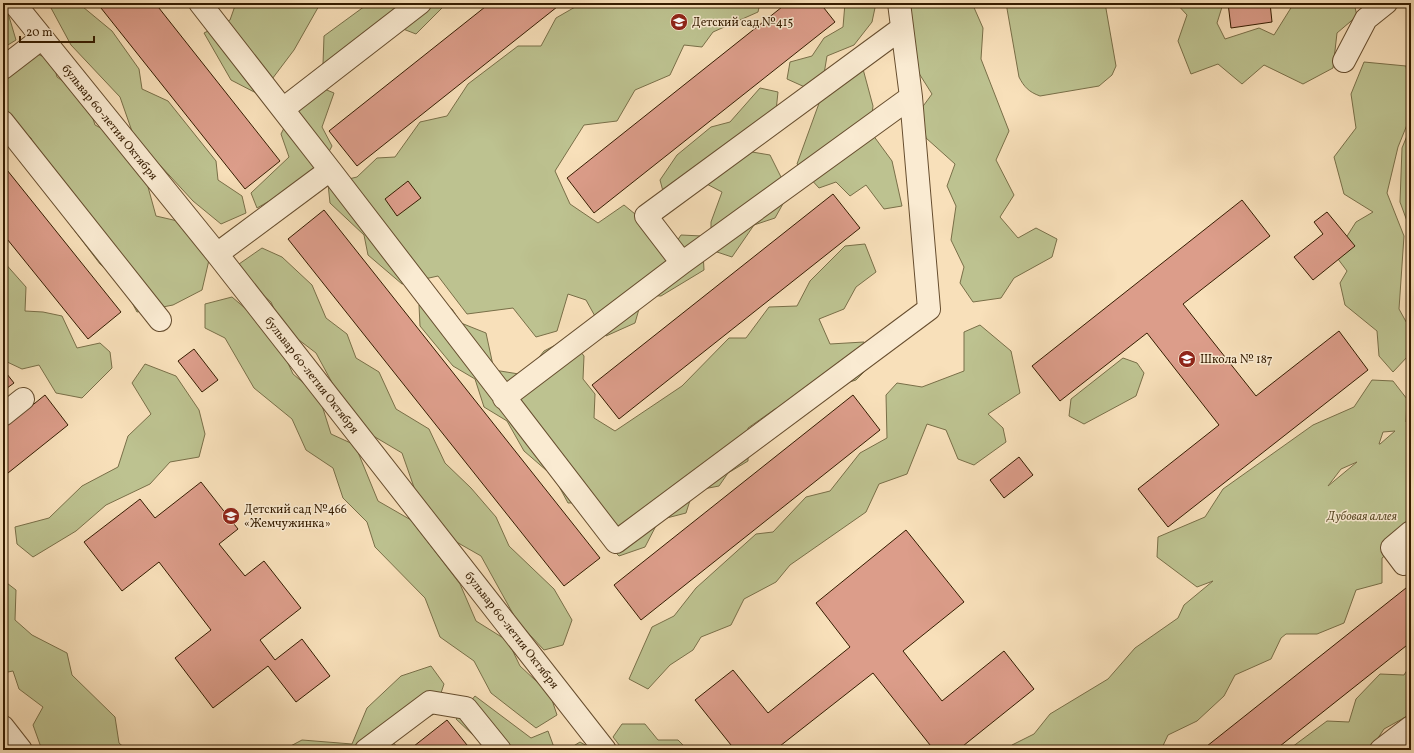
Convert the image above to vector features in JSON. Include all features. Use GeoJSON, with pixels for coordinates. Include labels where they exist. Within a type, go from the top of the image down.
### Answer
{"type":"FeatureCollection","features":[{"type":"Feature","properties":{"kind":"street","name":"бульвар 60-летия Октября"},"geometry":{"type":"LineString","coordinates":[[14,3],[217,254],[605,750]]}},
{"type":"Feature","properties":{"kind":"street"},"geometry":{"type":"LineString","coordinates":[[200,3],[616,542],[930,309],[910,98],[899,3]]}},
{"type":"Feature","properties":{"kind":"street"},"geometry":{"type":"LineString","coordinates":[[283,109],[420,3]]}},
{"type":"Feature","properties":{"kind":"street"},"geometry":{"type":"LineString","coordinates":[[1344,61],[1366,18],[1386,3]]}},
{"type":"Feature","properties":{"kind":"street"},"geometry":{"type":"LineString","coordinates":[[682,263],[646,216],[902,28]]}},
{"type":"Feature","properties":{"kind":"street"},"geometry":{"type":"LineString","coordinates":[[3,68],[42,38]]}},
{"type":"Feature","properties":{"kind":"street"},"geometry":{"type":"LineString","coordinates":[[504,398],[682,263],[910,98]]}},
{"type":"Feature","properties":{"kind":"street"},"geometry":{"type":"LineString","coordinates":[[3,122],[160,320]]}},
{"type":"Feature","properties":{"kind":"street"},"geometry":{"type":"LineString","coordinates":[[217,254],[330,170]]}},
{"type":"Feature","properties":{"kind":"street"},"geometry":{"type":"LineString","coordinates":[[3,415],[23,399]]}},
{"type":"Feature","properties":{"kind":"street"},"geometry":{"type":"LineString","coordinates":[[1404,564],[1392,548],[1411,532]]}},
{"type":"Feature","properties":{"kind":"street"},"geometry":{"type":"LineString","coordinates":[[366,750],[430,702],[466,708],[500,750]]}},
{"type":"Feature","properties":{"kind":"street"},"geometry":{"type":"LineString","coordinates":[[3,727],[21,750]]}},
{"type":"Feature","properties":{"kind":"street"},"geometry":{"type":"LineString","coordinates":[[1380,750],[1411,727]]}},
{"type":"Feature","properties":{"kind":"green space"},"geometry":{"type":"Polygon","coordinates":[[[3,3],[5,3],[16,40],[3,48],[3,3]]]}},
{"type":"Feature","properties":{"kind":"green space"},"geometry":{"type":"Polygon","coordinates":[[[46,3],[86,3],[83,7],[112,31],[139,69],[142,89],[168,101],[216,161],[218,180],[242,196],[246,213],[221,224],[193,201],[134,137],[120,97],[71,45],[51,8],[46,3]]]}},
{"type":"Feature","properties":{"kind":"green space"},"geometry":{"type":"Polygon","coordinates":[[[236,3],[320,4],[294,50],[260,95],[231,80],[204,33],[230,20],[236,3]]]}},
{"type":"Feature","properties":{"kind":"green space"},"geometry":{"type":"Polygon","coordinates":[[[364,3],[447,3],[416,34],[385,22],[348,72],[323,64],[324,36],[365,6],[364,3]]]}},
{"type":"Feature","properties":{"kind":"green space"},"geometry":{"type":"Polygon","coordinates":[[[582,3],[760,3],[758,12],[713,32],[702,47],[684,45],[670,75],[635,90],[617,121],[584,125],[555,171],[570,204],[598,223],[624,205],[646,223],[653,244],[673,247],[681,235],[702,236],[704,270],[661,296],[643,295],[635,323],[606,336],[586,300],[568,294],[557,331],[536,337],[513,308],[467,314],[438,276],[402,284],[368,255],[364,235],[330,203],[328,184],[357,177],[377,158],[395,157],[420,122],[447,116],[468,84],[518,46],[541,46],[556,18],[582,3]]]}},
{"type":"Feature","properties":{"kind":"green space"},"geometry":{"type":"Polygon","coordinates":[[[845,3],[876,3],[872,22],[854,45],[827,56],[824,74],[807,88],[787,79],[790,62],[812,56],[824,38],[843,27],[845,3]]]}},
{"type":"Feature","properties":{"kind":"green space"},"geometry":{"type":"Polygon","coordinates":[[[904,3],[972,3],[983,28],[981,59],[1009,131],[996,160],[1014,195],[1000,217],[1018,238],[1036,228],[1057,239],[1052,257],[1014,278],[1001,298],[973,302],[960,283],[964,267],[951,240],[956,206],[947,186],[955,164],[926,138],[921,109],[932,94],[915,67],[904,3]]]}},
{"type":"Feature","properties":{"kind":"green space"},"geometry":{"type":"Polygon","coordinates":[[[1006,3],[1105,3],[1116,66],[1112,75],[1099,86],[1040,96],[1030,91],[1019,77],[1006,3]]]}},
{"type":"Feature","properties":{"kind":"green space"},"geometry":{"type":"Polygon","coordinates":[[[1176,3],[1220,3],[1222,7],[1217,23],[1225,39],[1259,28],[1274,35],[1294,3],[1354,3],[1357,16],[1337,33],[1333,68],[1303,84],[1264,65],[1242,84],[1218,64],[1191,74],[1178,41],[1187,15],[1176,3]]]}},
{"type":"Feature","properties":{"kind":"green space"},"geometry":{"type":"Polygon","coordinates":[[[31,51],[53,61],[57,77],[86,97],[95,125],[114,135],[145,176],[156,216],[182,222],[209,260],[202,290],[173,305],[137,312],[121,282],[100,264],[71,226],[70,199],[43,168],[31,138],[3,123],[3,77],[31,51]]]}},
{"type":"Feature","properties":{"kind":"green space"},"geometry":{"type":"Polygon","coordinates":[[[1364,62],[1406,66],[1411,97],[1411,115],[1398,147],[1387,193],[1404,236],[1399,309],[1409,327],[1408,356],[1393,372],[1379,356],[1377,331],[1345,305],[1340,283],[1347,271],[1335,255],[1356,222],[1373,212],[1344,194],[1334,157],[1356,128],[1351,94],[1364,62]]]}},
{"type":"Feature","properties":{"kind":"green space"},"geometry":{"type":"Polygon","coordinates":[[[863,69],[873,106],[870,131],[892,161],[902,206],[884,209],[866,185],[850,196],[836,182],[819,188],[797,164],[822,95],[863,69]]]}},
{"type":"Feature","properties":{"kind":"green space"},"geometry":{"type":"Polygon","coordinates":[[[322,88],[334,93],[322,127],[332,146],[317,174],[257,208],[251,193],[289,157],[281,134],[295,106],[322,88]]]}},
{"type":"Feature","properties":{"kind":"green space"},"geometry":{"type":"Polygon","coordinates":[[[760,88],[778,92],[776,111],[746,151],[770,155],[789,193],[775,218],[754,225],[732,257],[711,250],[711,222],[722,192],[701,181],[664,195],[660,180],[677,155],[711,127],[730,122],[760,88]]]}},
{"type":"Feature","properties":{"kind":"green space"},"geometry":{"type":"Polygon","coordinates":[[[1411,126],[1411,232],[1400,202],[1402,148],[1411,126]]]}},
{"type":"Feature","properties":{"kind":"green space"},"geometry":{"type":"Polygon","coordinates":[[[865,244],[876,272],[856,287],[844,309],[819,319],[830,344],[864,342],[871,365],[856,380],[827,389],[805,410],[775,409],[748,428],[748,461],[728,473],[719,486],[693,491],[686,513],[659,520],[645,547],[619,556],[605,542],[594,502],[568,503],[554,477],[524,451],[507,421],[484,407],[475,379],[453,366],[420,326],[419,305],[433,299],[452,309],[461,323],[486,333],[494,370],[525,375],[544,351],[569,338],[584,356],[583,379],[595,394],[594,418],[615,431],[682,386],[729,338],[746,338],[769,307],[797,306],[810,281],[845,246],[865,244]]]}},
{"type":"Feature","properties":{"kind":"green space"},"geometry":{"type":"Polygon","coordinates":[[[262,248],[282,257],[312,285],[326,318],[347,334],[356,358],[379,372],[396,409],[429,429],[445,463],[471,488],[496,517],[509,546],[554,589],[572,620],[563,645],[544,650],[517,621],[481,556],[453,540],[416,493],[402,453],[370,434],[342,401],[316,353],[282,327],[271,302],[251,285],[239,264],[262,248]]]}},
{"type":"Feature","properties":{"kind":"green space"},"geometry":{"type":"Polygon","coordinates":[[[3,261],[26,287],[25,311],[43,312],[62,316],[77,348],[100,343],[110,352],[112,368],[82,398],[56,393],[39,365],[22,369],[3,360],[3,261]]]}},
{"type":"Feature","properties":{"kind":"green space"},"geometry":{"type":"Polygon","coordinates":[[[232,297],[274,333],[293,374],[319,396],[331,434],[355,445],[378,501],[411,520],[460,584],[476,621],[508,641],[520,666],[550,694],[557,715],[536,728],[491,693],[474,661],[440,637],[425,598],[375,547],[367,522],[343,498],[333,468],[306,450],[292,419],[254,388],[225,338],[205,328],[205,304],[232,297]]]}},
{"type":"Feature","properties":{"kind":"green space"},"geometry":{"type":"Polygon","coordinates":[[[980,325],[1011,351],[1020,393],[988,414],[1003,428],[1006,442],[974,465],[958,459],[946,430],[927,424],[907,474],[879,484],[866,512],[790,565],[776,582],[744,599],[731,625],[701,637],[693,650],[670,665],[648,689],[629,679],[652,627],[674,616],[696,588],[756,534],[773,532],[806,497],[830,491],[860,453],[887,438],[886,395],[897,383],[922,387],[964,371],[964,332],[980,325]]]}},
{"type":"Feature","properties":{"kind":"green space"},"geometry":{"type":"Polygon","coordinates":[[[1123,358],[1137,363],[1144,373],[1136,396],[1084,424],[1069,416],[1071,399],[1123,358]]]}},
{"type":"Feature","properties":{"kind":"green space"},"geometry":{"type":"Polygon","coordinates":[[[145,364],[176,376],[199,410],[205,434],[199,457],[170,462],[150,484],[106,505],[76,531],[33,557],[17,544],[15,527],[49,518],[82,486],[118,467],[128,436],[151,414],[132,383],[145,364]]]}},
{"type":"Feature","properties":{"kind":"green space","name":"Дубовая аллея"},"geometry":{"type":"Polygon","coordinates":[[[1372,380],[1393,381],[1407,399],[1406,422],[1411,418],[1411,535],[1382,558],[1382,583],[1356,590],[1344,623],[1317,634],[1286,634],[1281,638],[1271,659],[1235,675],[1224,696],[1197,721],[1168,735],[1161,750],[1009,750],[1012,745],[1034,734],[1050,714],[1108,679],[1135,648],[1178,618],[1184,605],[1213,581],[1197,587],[1157,557],[1158,537],[1205,517],[1223,489],[1313,425],[1354,407],[1372,380]],[[1395,431],[1383,432],[1379,444],[1380,444],[1395,431]],[[1357,462],[1341,469],[1328,486],[1357,462]]]}},
{"type":"Feature","properties":{"kind":"green space"},"geometry":{"type":"Polygon","coordinates":[[[3,580],[16,590],[15,620],[32,635],[67,653],[72,675],[115,717],[119,743],[127,750],[42,750],[33,725],[43,707],[19,689],[13,671],[3,673],[3,580]]]}},
{"type":"Feature","properties":{"kind":"green space"},"geometry":{"type":"Polygon","coordinates":[[[1411,664],[1411,714],[1384,729],[1374,744],[1362,750],[1288,750],[1327,721],[1349,722],[1356,699],[1380,674],[1404,675],[1411,664]]]}},
{"type":"Feature","properties":{"kind":"green space"},"geometry":{"type":"Polygon","coordinates":[[[431,666],[444,684],[434,714],[390,739],[400,750],[283,750],[302,740],[352,744],[367,708],[401,676],[431,666]]]}},
{"type":"Feature","properties":{"kind":"green space"},"geometry":{"type":"Polygon","coordinates":[[[475,696],[531,738],[548,731],[555,750],[511,750],[473,735],[456,719],[475,696]]]}},
{"type":"Feature","properties":{"kind":"green space"},"geometry":{"type":"Polygon","coordinates":[[[622,724],[645,724],[658,740],[678,740],[688,750],[623,750],[613,737],[622,724]]]}},
{"type":"Feature","properties":{"kind":"green space"},"geometry":{"type":"Polygon","coordinates":[[[580,742],[594,750],[567,750],[580,742]]]}},
{"type":"Feature","properties":{"kind":"building"},"geometry":{"type":"Polygon","coordinates":[[[97,3],[155,3],[280,161],[245,189],[97,3]]]}},
{"type":"Feature","properties":{"kind":"building"},"geometry":{"type":"Polygon","coordinates":[[[490,3],[562,3],[357,166],[329,131],[490,3]]]}},
{"type":"Feature","properties":{"kind":"building"},"geometry":{"type":"Polygon","coordinates":[[[787,3],[820,3],[835,22],[594,213],[567,178],[787,3]]]}},
{"type":"Feature","properties":{"kind":"building"},"geometry":{"type":"Polygon","coordinates":[[[1228,3],[1270,3],[1272,22],[1231,28],[1228,3]]]}},
{"type":"Feature","properties":{"kind":"building"},"geometry":{"type":"Polygon","coordinates":[[[3,165],[121,312],[88,339],[3,234],[3,165]]]}},
{"type":"Feature","properties":{"kind":"building"},"geometry":{"type":"Polygon","coordinates":[[[408,181],[421,198],[397,216],[385,199],[408,181]]]}},
{"type":"Feature","properties":{"kind":"building"},"geometry":{"type":"Polygon","coordinates":[[[833,194],[860,228],[619,419],[592,385],[833,194]]]}},
{"type":"Feature","properties":{"kind":"building"},"geometry":{"type":"Polygon","coordinates":[[[1242,200],[1270,236],[1183,304],[1256,396],[1339,331],[1368,370],[1168,527],[1138,489],[1219,425],[1147,333],[1060,401],[1032,366],[1242,200]]]}},
{"type":"Feature","properties":{"kind":"building"},"geometry":{"type":"Polygon","coordinates":[[[324,210],[600,558],[564,586],[288,239],[324,210]]]}},
{"type":"Feature","properties":{"kind":"building"},"geometry":{"type":"Polygon","coordinates":[[[1327,212],[1355,246],[1313,280],[1294,257],[1323,234],[1314,222],[1327,212]]]}},
{"type":"Feature","properties":{"kind":"building"},"geometry":{"type":"Polygon","coordinates":[[[194,349],[218,380],[202,392],[178,361],[194,349]]]}},
{"type":"Feature","properties":{"kind":"building"},"geometry":{"type":"Polygon","coordinates":[[[3,369],[14,383],[3,391],[3,369]]]}},
{"type":"Feature","properties":{"kind":"building"},"geometry":{"type":"Polygon","coordinates":[[[45,395],[68,425],[3,477],[3,429],[45,395]]]}},
{"type":"Feature","properties":{"kind":"building"},"geometry":{"type":"Polygon","coordinates":[[[853,395],[880,430],[641,620],[614,585],[853,395]]]}},
{"type":"Feature","properties":{"kind":"building"},"geometry":{"type":"Polygon","coordinates":[[[1019,457],[1033,475],[1004,498],[990,480],[1019,457]]]}},
{"type":"Feature","properties":{"kind":"building"},"geometry":{"type":"Polygon","coordinates":[[[201,482],[238,529],[219,544],[245,576],[264,561],[301,608],[260,640],[275,660],[302,639],[330,676],[296,702],[268,666],[213,708],[175,658],[211,630],[159,562],[122,591],[84,542],[140,499],[155,518],[201,482]]]}},
{"type":"Feature","properties":{"kind":"building"},"geometry":{"type":"Polygon","coordinates":[[[906,530],[964,602],[903,651],[942,701],[1004,651],[1034,689],[958,750],[934,750],[873,673],[780,746],[783,750],[735,750],[695,700],[733,670],[768,713],[850,647],[816,603],[906,530]]]}},
{"type":"Feature","properties":{"kind":"building"},"geometry":{"type":"Polygon","coordinates":[[[1411,584],[1411,642],[1275,750],[1202,750],[1411,584]]]}},
{"type":"Feature","properties":{"kind":"building"},"geometry":{"type":"Polygon","coordinates":[[[447,720],[471,750],[409,750],[447,720]]]}},
{"type":"Feature","properties":{"kind":"place","name":"Детский сад №415"},"geometry":{"type":"Point","coordinates":[679,22]}},
{"type":"Feature","properties":{"kind":"place","name":"Школа № 187"},"geometry":{"type":"Point","coordinates":[1187,359]}},
{"type":"Feature","properties":{"kind":"place","name":"Детский сад №466 «Жемчужинка»"},"geometry":{"type":"Point","coordinates":[231,516]}}]}
